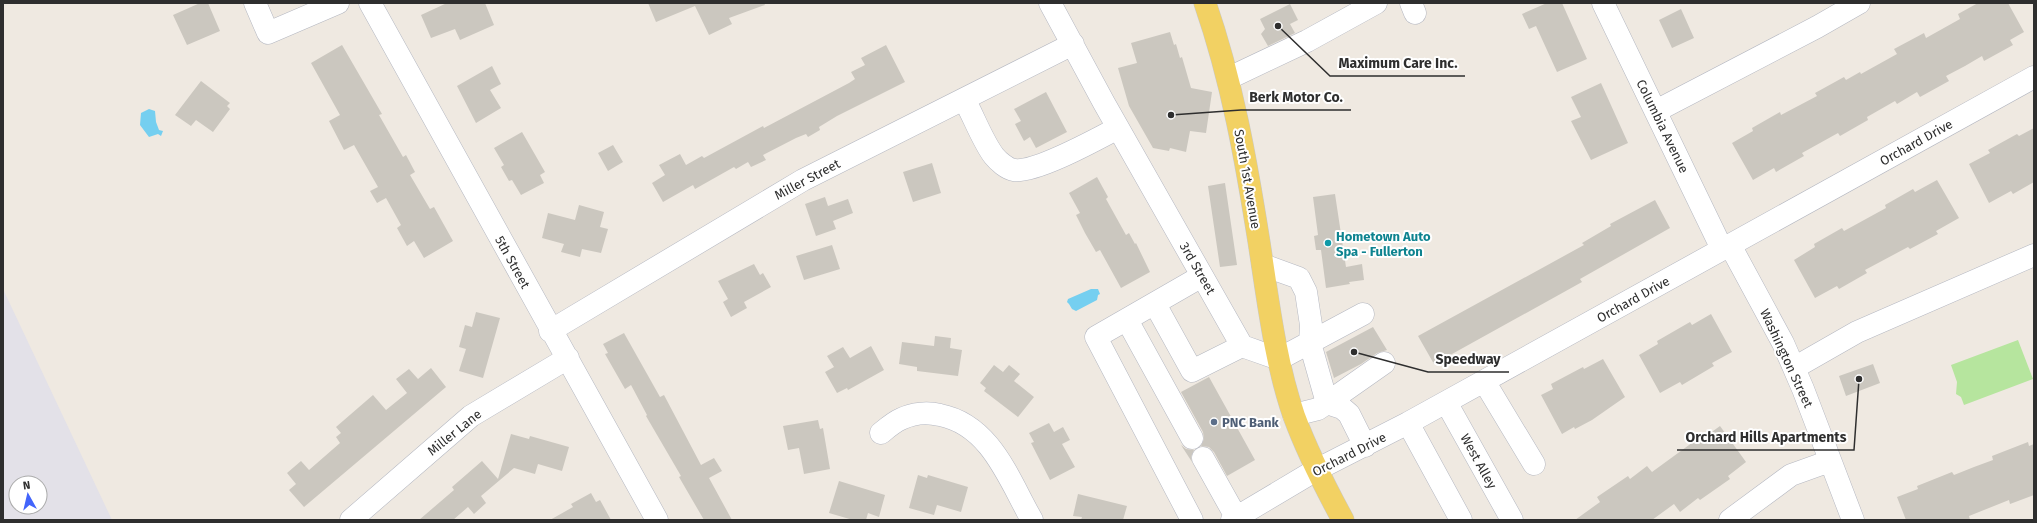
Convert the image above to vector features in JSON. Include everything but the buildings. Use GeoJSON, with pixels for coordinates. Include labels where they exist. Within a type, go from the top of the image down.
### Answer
{"type":"FeatureCollection","features":[{"type":"Feature","properties":{"kind":"main road","name":"South 1st Avenue"},"geometry":{"type":"LineString","coordinates":[[1205,3],[1228,78],[1245,154],[1278,359]]}},
{"type":"Feature","properties":{"kind":"main road"},"geometry":{"type":"LineString","coordinates":[[1278,359],[1294,415],[1316,470],[1343,520]]}},
{"type":"Feature","properties":{"kind":"street"},"geometry":{"type":"LineString","coordinates":[[255,3],[268,33],[338,3]]}},
{"type":"Feature","properties":{"kind":"street","name":"5th Street"},"geometry":{"type":"LineString","coordinates":[[370,3],[550,331],[568,358],[657,520]]}},
{"type":"Feature","properties":{"kind":"street","name":"3rd Street"},"geometry":{"type":"LineString","coordinates":[[1050,3],[1118,128],[1242,346]]}},
{"type":"Feature","properties":{"kind":"street"},"geometry":{"type":"LineString","coordinates":[[1228,78],[1307,41],[1376,3]]}},
{"type":"Feature","properties":{"kind":"street","name":"Columbia Avenue"},"geometry":{"type":"LineString","coordinates":[[1603,3],[1656,111],[1726,247]]}},
{"type":"Feature","properties":{"kind":"street"},"geometry":{"type":"LineString","coordinates":[[1656,111],[1810,31],[1860,3]]}},
{"type":"Feature","properties":{"kind":"street","name":"Miller Street"},"geometry":{"type":"LineString","coordinates":[[550,331],[803,180],[1073,44]]}},
{"type":"Feature","properties":{"kind":"street","name":"Orchard Drive"},"geometry":{"type":"LineString","coordinates":[[1234,519],[1316,470],[1408,423],[2034,77]]}},
{"type":"Feature","properties":{"kind":"street"},"geometry":{"type":"LineString","coordinates":[[964,99],[994,155],[1003,164],[1014,170],[1031,167],[1058,157],[1118,128]]}},
{"type":"Feature","properties":{"kind":"street","name":"Washington Street"},"geometry":{"type":"LineString","coordinates":[[1726,247],[1783,343],[1853,520]]}},
{"type":"Feature","properties":{"kind":"street"},"geometry":{"type":"LineString","coordinates":[[1794,368],[1857,332],[2034,255]]}},
{"type":"Feature","properties":{"kind":"street"},"geometry":{"type":"LineString","coordinates":[[1263,265],[1299,278],[1306,292],[1311,325],[1310,343],[1327,403]]}},
{"type":"Feature","properties":{"kind":"street"},"geometry":{"type":"LineString","coordinates":[[1192,520],[1096,337],[1202,276]]}},
{"type":"Feature","properties":{"kind":"street"},"geometry":{"type":"LineString","coordinates":[[1155,304],[1192,370],[1242,346],[1278,359],[1363,314]]}},
{"type":"Feature","properties":{"kind":"street"},"geometry":{"type":"LineString","coordinates":[[1127,320],[1192,438]]}},
{"type":"Feature","properties":{"kind":"street","name":"Miller Lane"},"geometry":{"type":"LineString","coordinates":[[351,520],[471,416],[568,358]]}},
{"type":"Feature","properties":{"kind":"street"},"geometry":{"type":"LineString","coordinates":[[1294,415],[1318,410],[1384,363]]}},
{"type":"Feature","properties":{"kind":"street"},"geometry":{"type":"LineString","coordinates":[[1484,381],[1534,464]]}},
{"type":"Feature","properties":{"kind":"street","name":"West Alley"},"geometry":{"type":"LineString","coordinates":[[1446,402],[1512,520]]}},
{"type":"Feature","properties":{"kind":"street"},"geometry":{"type":"LineString","coordinates":[[1327,403],[1342,408],[1349,414],[1365,446]]}},
{"type":"Feature","properties":{"kind":"street"},"geometry":{"type":"LineString","coordinates":[[881,433],[901,419],[917,414],[933,413],[949,416],[965,424],[979,434],[993,450],[1032,520]]}},
{"type":"Feature","properties":{"kind":"street"},"geometry":{"type":"LineString","coordinates":[[1408,423],[1461,520]]}},
{"type":"Feature","properties":{"kind":"street"},"geometry":{"type":"LineString","coordinates":[[1203,458],[1234,519]]}},
{"type":"Feature","properties":{"kind":"street"},"geometry":{"type":"LineString","coordinates":[[1730,520],[1790,475],[1830,461]]}},
{"type":"Feature","properties":{"kind":"shaded area"},"geometry":{"type":"Polygon","coordinates":[[[3,289],[112,520],[3,520],[3,289]]]}},
{"type":"Feature","properties":{"kind":"green space"},"geometry":{"type":"Polygon","coordinates":[[[2018,340],[2033,379],[1964,405],[1961,397],[1956,394],[1957,382],[1951,365],[2018,340]]]}},
{"type":"Feature","properties":{"kind":"water"},"geometry":{"type":"Polygon","coordinates":[[[149,109],[155,111],[156,122],[159,130],[163,131],[161,136],[158,134],[149,137],[140,125],[141,113],[149,109]]]}},
{"type":"Feature","properties":{"kind":"water"},"geometry":{"type":"Polygon","coordinates":[[[1091,289],[1098,289],[1100,294],[1098,295],[1097,300],[1076,311],[1072,309],[1067,302],[1068,299],[1091,289]]]}},
{"type":"Feature","properties":{"kind":"place","name":"Maximum Care Inc."},"geometry":{"type":"Point","coordinates":[1278,26]}},
{"type":"Feature","properties":{"kind":"place","name":"Berk Motor Co."},"geometry":{"type":"Point","coordinates":[1171,115]}},
{"type":"Feature","properties":{"kind":"place","name":"Hometown Auto Spa - Fullerton"},"geometry":{"type":"Point","coordinates":[1328,243]}},
{"type":"Feature","properties":{"kind":"place","name":"Speedway"},"geometry":{"type":"Point","coordinates":[1354,352]}},
{"type":"Feature","properties":{"kind":"place","name":"Orchard Hills Apartments"},"geometry":{"type":"Point","coordinates":[1859,379]}},
{"type":"Feature","properties":{"kind":"place","name":"PNC Bank"},"geometry":{"type":"Point","coordinates":[1214,422]}}]}
